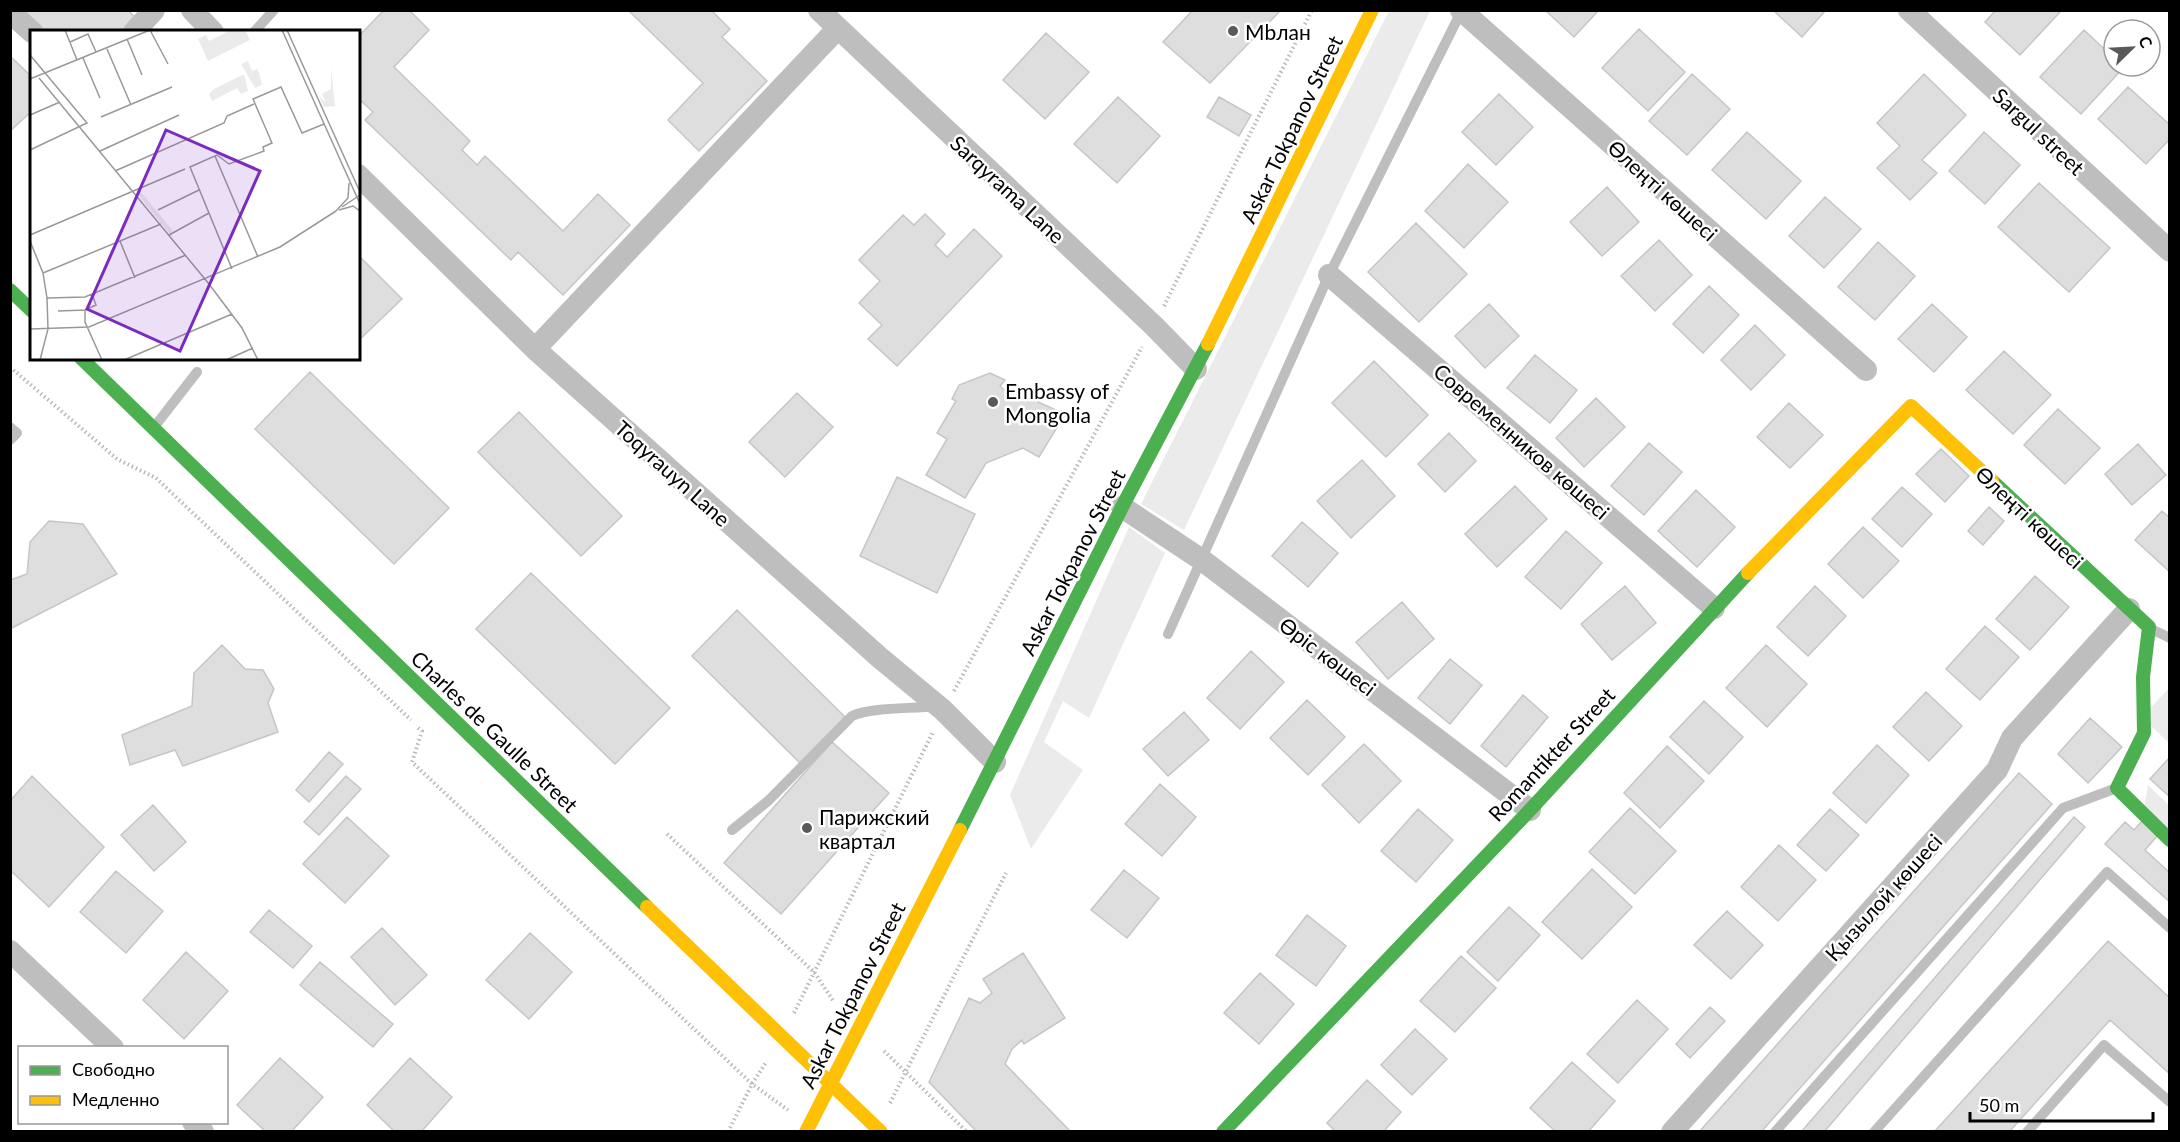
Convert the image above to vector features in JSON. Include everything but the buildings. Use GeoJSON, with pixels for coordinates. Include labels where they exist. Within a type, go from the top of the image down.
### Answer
{"type":"FeatureCollection","features":[{"type":"Feature","properties":{"kind":"street"},"geometry":{"type":"LineString","coordinates":[[136,30],[154,10]]}},
{"type":"Feature","properties":{"kind":"street"},"geometry":{"type":"LineString","coordinates":[[192,10],[211,30]]}},
{"type":"Feature","properties":{"kind":"street","name":"Sarqyrama Lane"},"geometry":{"type":"LineString","coordinates":[[819,10],[1154,326],[1196,369]]}},
{"type":"Feature","properties":{"kind":"street","name":"Askar Tokpanov Street"},"geometry":{"type":"LineString","coordinates":[[807,1129],[995,762],[1122,507],[1196,369],[1372,10]]}},
{"type":"Feature","properties":{"kind":"street","name":"Sargul street"},"geometry":{"type":"LineString","coordinates":[[1909,10],[2169,251]]}},
{"type":"Feature","properties":{"kind":"street","name":"Өлеңті көшесі"},"geometry":{"type":"LineString","coordinates":[[1461,11],[1866,370]]}},
{"type":"Feature","properties":{"kind":"street"},"geometry":{"type":"LineString","coordinates":[[10,12],[30,30]]}},
{"type":"Feature","properties":{"kind":"street"},"geometry":{"type":"LineString","coordinates":[[535,350],[838,28]]}},
{"type":"Feature","properties":{"kind":"street","name":"Toqyrauyn Lane"},"geometry":{"type":"LineString","coordinates":[[360,177],[535,350],[879,657],[941,708],[995,762]]}},
{"type":"Feature","properties":{"kind":"street","name":"Современников көшесі"},"geometry":{"type":"LineString","coordinates":[[1329,275],[1714,608]]}},
{"type":"Feature","properties":{"kind":"street"},"geometry":{"type":"LineString","coordinates":[[10,290],[30,309]]}},
{"type":"Feature","properties":{"kind":"street","name":"Charles de Gaulle Street"},"geometry":{"type":"LineString","coordinates":[[83,360],[781,1038],[881,1131]]}},
{"type":"Feature","properties":{"kind":"street","name":"Өлеңті көшесі"},"geometry":{"type":"LineString","coordinates":[[1911,406],[2148,627]]}},
{"type":"Feature","properties":{"kind":"street","name":"Romantikter Street"},"geometry":{"type":"LineString","coordinates":[[1223,1131],[1530,810],[1714,608],[1911,406]]}},
{"type":"Feature","properties":{"kind":"street","name":"Өріс көшесі"},"geometry":{"type":"LineString","coordinates":[[1122,507],[1202,560],[1530,810]]}},
{"type":"Feature","properties":{"kind":"street","name":"Қызылой көшесі"},"geometry":{"type":"LineString","coordinates":[[1672,1131],[1997,770],[2012,738],[2129,609]]}},
{"type":"Feature","properties":{"kind":"street"},"geometry":{"type":"LineString","coordinates":[[2148,627],[2143,677],[2144,733],[2117,788],[2169,840]]}},
{"type":"Feature","properties":{"kind":"street"},"geometry":{"type":"LineString","coordinates":[[10,951],[112,1046]]}},
{"type":"Feature","properties":{"kind":"lane"},"geometry":{"type":"LineString","coordinates":[[256,30],[274,10]]}},
{"type":"Feature","properties":{"kind":"lane"},"geometry":{"type":"LineString","coordinates":[[1168,634],[1329,275],[1461,11]]}},
{"type":"Feature","properties":{"kind":"lane"},"geometry":{"type":"LineString","coordinates":[[153,428],[197,372]]}},
{"type":"Feature","properties":{"kind":"lane"},"geometry":{"type":"LineString","coordinates":[[10,428],[17,433],[10,440]]}},
{"type":"Feature","properties":{"kind":"lane"},"geometry":{"type":"LineString","coordinates":[[2148,627],[2169,638]]}},
{"type":"Feature","properties":{"kind":"lane"},"geometry":{"type":"LineString","coordinates":[[732,830],[768,801],[852,716],[867,710],[941,708]]}},
{"type":"Feature","properties":{"kind":"lane"},"geometry":{"type":"LineString","coordinates":[[1775,1131],[2063,808],[2117,788]]}},
{"type":"Feature","properties":{"kind":"lane"},"geometry":{"type":"LineString","coordinates":[[1874,1131],[2108,872],[2169,928]]}},
{"type":"Feature","properties":{"kind":"lane"},"geometry":{"type":"LineString","coordinates":[[2027,1131],[2104,1045],[2169,1102]]}},
{"type":"Feature","properties":{"kind":"path"},"geometry":{"type":"LineString","coordinates":[[728,1131],[752,1084],[781,1038],[941,708],[1154,326],[1312,10]]}},
{"type":"Feature","properties":{"kind":"path"},"geometry":{"type":"LineString","coordinates":[[10,367],[117,459],[156,478],[422,731],[411,762],[752,1084],[807,1129]]}},
{"type":"Feature","properties":{"kind":"path"},"geometry":{"type":"LineString","coordinates":[[667,834],[814,972],[834,1002]]}},
{"type":"Feature","properties":{"kind":"path"},"geometry":{"type":"LineString","coordinates":[[906,1073],[1006,873]]}},
{"type":"Feature","properties":{"kind":"path"},"geometry":{"type":"LineString","coordinates":[[884,1051],[967,1131]]}},
{"type":"Feature","properties":{"kind":"shaded area"},"geometry":{"type":"Polygon","coordinates":[[[1389,11],[1430,11],[1184,530],[1141,504],[1389,11]]]}},
{"type":"Feature","properties":{"kind":"shaded area"},"geometry":{"type":"Polygon","coordinates":[[[1129,527],[1165,553],[1089,718],[1063,701],[1044,742],[1083,770],[1031,849],[1010,795],[1129,527]]]}},
{"type":"Feature","properties":{"kind":"shaded area"},"geometry":{"type":"Polygon","coordinates":[[[2169,688],[2169,743],[2151,726],[2147,712],[2169,688]]]}},
{"type":"Feature","properties":{"kind":"shaded area"},"geometry":{"type":"Polygon","coordinates":[[[2148,785],[2169,805],[2169,838],[2143,814],[2148,785]]]}},
{"type":"Feature","properties":{"kind":"traffic: fast"},"geometry":{"type":"LineString","coordinates":[[10,290],[30,309]]}},
{"type":"Feature","properties":{"kind":"traffic: fast"},"geometry":{"type":"LineString","coordinates":[[960,830],[1122,507],[1208,344]]}},
{"type":"Feature","properties":{"kind":"traffic: fast"},"geometry":{"type":"LineString","coordinates":[[83,360],[647,907]]}},
{"type":"Feature","properties":{"kind":"traffic: fast"},"geometry":{"type":"LineString","coordinates":[[1992,481],[2149,627],[2143,677],[2144,733],[2117,788],[2170,840]]}},
{"type":"Feature","properties":{"kind":"traffic: fast"},"geometry":{"type":"LineString","coordinates":[[1223,1132],[1530,810],[1748,573]]}},
{"type":"Feature","properties":{"kind":"traffic: slow"},"geometry":{"type":"LineString","coordinates":[[1208,344],[1372,10]]}},
{"type":"Feature","properties":{"kind":"traffic: slow"},"geometry":{"type":"LineString","coordinates":[[1748,573],[1911,406],[1992,481]]}},
{"type":"Feature","properties":{"kind":"traffic: slow"},"geometry":{"type":"LineString","coordinates":[[806,1132],[960,830]]}},
{"type":"Feature","properties":{"kind":"traffic: slow"},"geometry":{"type":"LineString","coordinates":[[647,907],[881,1132]]}},
{"type":"Feature","properties":{"kind":"place","name":"Мbлан"},"geometry":{"type":"Point","coordinates":[1233,31]}},
{"type":"Feature","properties":{"kind":"place","name":"Embassy of Mongolia"},"geometry":{"type":"Point","coordinates":[993,402]}},
{"type":"Feature","properties":{"kind":"place","name":"Парижский квартал"},"geometry":{"type":"Point","coordinates":[807,828]}}]}
